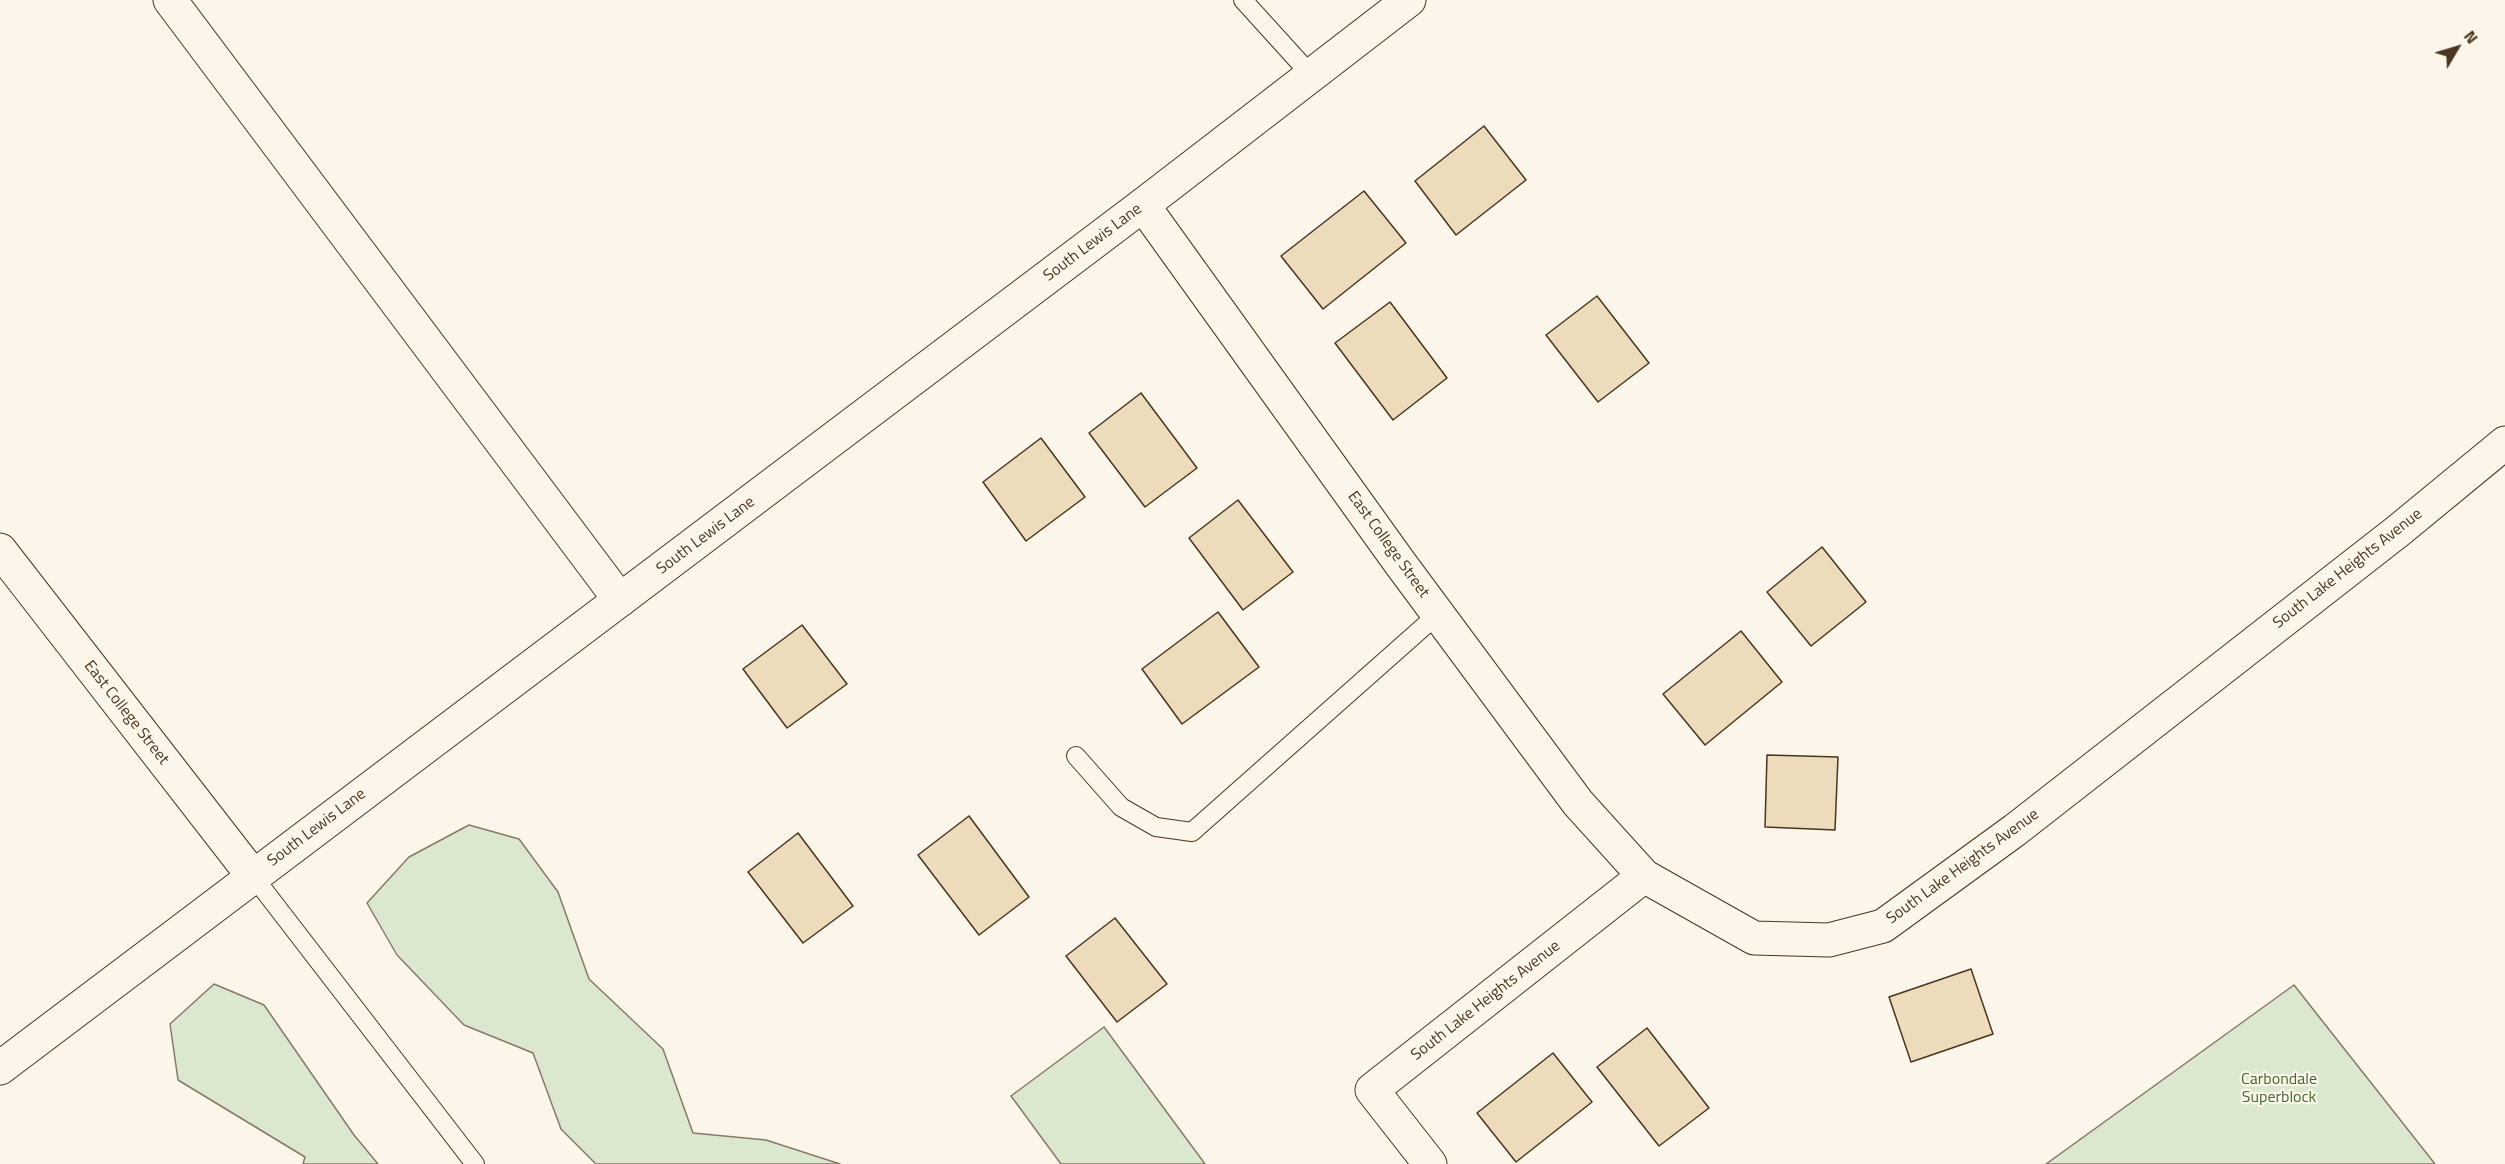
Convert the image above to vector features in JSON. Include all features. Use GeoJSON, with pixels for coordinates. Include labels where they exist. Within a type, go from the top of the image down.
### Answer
{"type":"FeatureCollection","features":[{"type":"Feature","properties":{"kind":"street"},"geometry":{"type":"LineString","coordinates":[[170,0],[620,600]]}},
{"type":"Feature","properties":{"kind":"street","name":"South Lewis Lane"},"geometry":{"type":"LineString","coordinates":[[0,1068],[1143,206],[1409,0]]}},
{"type":"Feature","properties":{"kind":"street","name":"East College Street"},"geometry":{"type":"LineString","coordinates":[[1143,206],[1438,614],[1578,803],[1644,876]]}},
{"type":"Feature","properties":{"kind":"street","name":"South Lake Heights Avenue"},"geometry":{"type":"LineString","coordinates":[[1430,1164],[1372,1090],[1644,876],[1754,938],[1829,940],[1883,926],[2033,816],[2398,531],[2505,443]]}},
{"type":"Feature","properties":{"kind":"street","name":"East College Street"},"geometry":{"type":"LineString","coordinates":[[0,550],[253,876]]}},
{"type":"Feature","properties":{"kind":"lane"},"geometry":{"type":"LineString","coordinates":[[1243,0],[1311,75]]}},
{"type":"Feature","properties":{"kind":"lane"},"geometry":{"type":"LineString","coordinates":[[1076,756],[1121,807],[1156,827],[1192,832],[1438,614]]}},
{"type":"Feature","properties":{"kind":"lane"},"geometry":{"type":"LineString","coordinates":[[253,876],[476,1164]]}},
{"type":"Feature","properties":{"kind":"green space"},"geometry":{"type":"Polygon","coordinates":[[[469,825],[519,839],[558,892],[589,979],[663,1049],[693,1133],[766,1140],[840,1164],[596,1164],[561,1129],[533,1053],[464,1025],[397,955],[367,903],[409,857],[469,825]]]}},
{"type":"Feature","properties":{"kind":"green space"},"geometry":{"type":"Polygon","coordinates":[[[214,984],[264,1005],[354,1135],[378,1164],[303,1164],[305,1157],[178,1080],[170,1024],[214,984]]]}},
{"type":"Feature","properties":{"kind":"green space","name":"Carbondale Superblock"},"geometry":{"type":"Polygon","coordinates":[[[2294,985],[2435,1164],[2046,1164],[2294,985]]]}},
{"type":"Feature","properties":{"kind":"green space"},"geometry":{"type":"Polygon","coordinates":[[[1104,1027],[1205,1164],[1061,1164],[1011,1096],[1104,1027]]]}},
{"type":"Feature","properties":{"kind":"building"},"geometry":{"type":"Polygon","coordinates":[[[1484,126],[1526,180],[1456,235],[1415,181],[1484,126]]]}},
{"type":"Feature","properties":{"kind":"building"},"geometry":{"type":"Polygon","coordinates":[[[1364,191],[1406,243],[1323,309],[1281,256],[1364,191]]]}},
{"type":"Feature","properties":{"kind":"building"},"geometry":{"type":"Polygon","coordinates":[[[1597,296],[1649,363],[1598,402],[1546,335],[1597,296]]]}},
{"type":"Feature","properties":{"kind":"building"},"geometry":{"type":"Polygon","coordinates":[[[1390,302],[1447,378],[1393,420],[1335,343],[1390,302]]]}},
{"type":"Feature","properties":{"kind":"building"},"geometry":{"type":"Polygon","coordinates":[[[1141,393],[1197,468],[1145,507],[1089,433],[1141,393]]]}},
{"type":"Feature","properties":{"kind":"building"},"geometry":{"type":"Polygon","coordinates":[[[1041,438],[1085,497],[1026,541],[983,482],[1041,438]]]}},
{"type":"Feature","properties":{"kind":"building"},"geometry":{"type":"Polygon","coordinates":[[[1238,500],[1293,572],[1243,610],[1189,538],[1238,500]]]}},
{"type":"Feature","properties":{"kind":"building"},"geometry":{"type":"Polygon","coordinates":[[[1822,547],[1866,602],[1811,646],[1767,592],[1822,547]]]}},
{"type":"Feature","properties":{"kind":"building"},"geometry":{"type":"Polygon","coordinates":[[[1218,612],[1259,667],[1182,724],[1142,669],[1218,612]]]}},
{"type":"Feature","properties":{"kind":"building"},"geometry":{"type":"Polygon","coordinates":[[[802,625],[847,684],[787,728],[743,669],[802,625]]]}},
{"type":"Feature","properties":{"kind":"building"},"geometry":{"type":"Polygon","coordinates":[[[1741,631],[1782,682],[1705,745],[1663,694],[1741,631]]]}},
{"type":"Feature","properties":{"kind":"building"},"geometry":{"type":"Polygon","coordinates":[[[1767,755],[1838,757],[1835,830],[1765,827],[1767,755]]]}},
{"type":"Feature","properties":{"kind":"building"},"geometry":{"type":"Polygon","coordinates":[[[969,816],[1029,897],[979,935],[918,855],[969,816]]]}},
{"type":"Feature","properties":{"kind":"building"},"geometry":{"type":"Polygon","coordinates":[[[798,833],[853,906],[803,943],[748,872],[798,833]]]}},
{"type":"Feature","properties":{"kind":"building"},"geometry":{"type":"Polygon","coordinates":[[[1115,918],[1167,984],[1117,1022],[1066,956],[1115,918]]]}},
{"type":"Feature","properties":{"kind":"building"},"geometry":{"type":"Polygon","coordinates":[[[1971,969],[1993,1034],[1911,1062],[1889,997],[1971,969]]]}},
{"type":"Feature","properties":{"kind":"building"},"geometry":{"type":"Polygon","coordinates":[[[1647,1028],[1709,1108],[1659,1146],[1597,1067],[1647,1028]]]}},
{"type":"Feature","properties":{"kind":"building"},"geometry":{"type":"Polygon","coordinates":[[[1553,1053],[1592,1102],[1516,1162],[1477,1113],[1553,1053]]]}}]}
